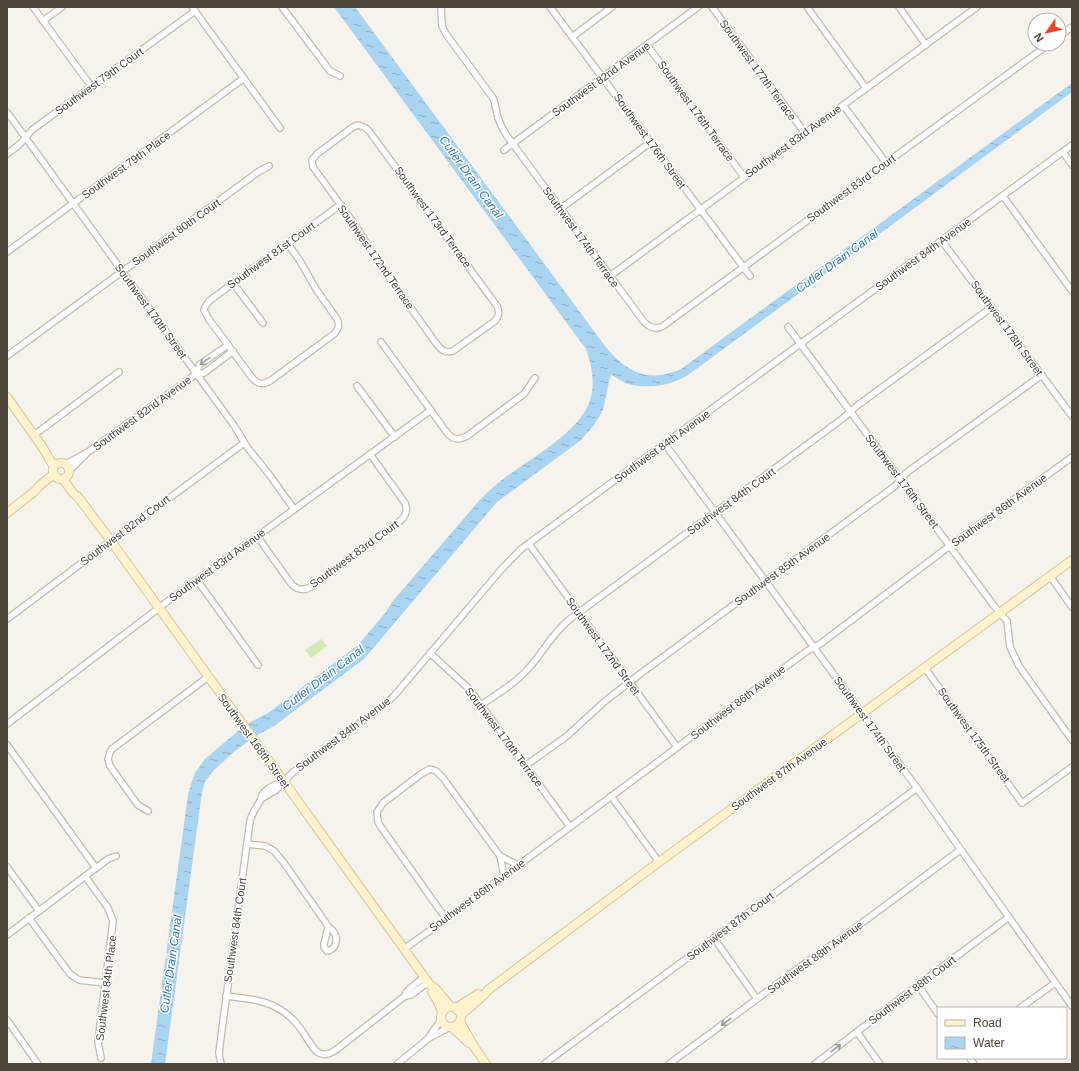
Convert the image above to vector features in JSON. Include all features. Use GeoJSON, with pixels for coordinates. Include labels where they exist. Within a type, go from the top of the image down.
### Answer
{"type":"FeatureCollection","features":[{"type":"Feature","properties":{"kind":"street"},"geometry":{"type":"LineString","coordinates":[[33,7],[91,86]]}},
{"type":"Feature","properties":{"kind":"street"},"geometry":{"type":"LineString","coordinates":[[43,20],[62,7]]}},
{"type":"Feature","properties":{"kind":"street"},"geometry":{"type":"LineString","coordinates":[[282,7],[330,71],[340,76]]}},
{"type":"Feature","properties":{"kind":"street"},"geometry":{"type":"LineString","coordinates":[[441,7],[442,26],[446,34],[493,98],[501,125],[512,143]]}},
{"type":"Feature","properties":{"kind":"street","name":"Southwest 176th Street"},"geometry":{"type":"LineString","coordinates":[[550,7],[750,276]]}},
{"type":"Feature","properties":{"kind":"street"},"geometry":{"type":"LineString","coordinates":[[572,37],[612,7]]}},
{"type":"Feature","properties":{"kind":"street","name":"Southwest 82nd Avenue"},"geometry":{"type":"LineString","coordinates":[[504,150],[698,7]]}},
{"type":"Feature","properties":{"kind":"street","name":"Southwest 177th Terrace"},"geometry":{"type":"LineString","coordinates":[[712,7],[805,133]]}},
{"type":"Feature","properties":{"kind":"street"},"geometry":{"type":"LineString","coordinates":[[807,7],[866,88]]}},
{"type":"Feature","properties":{"kind":"street"},"geometry":{"type":"LineString","coordinates":[[899,7],[926,45]]}},
{"type":"Feature","properties":{"kind":"street","name":"Southwest 83rd Avenue"},"geometry":{"type":"LineString","coordinates":[[610,276],[977,7]]}},
{"type":"Feature","properties":{"kind":"street"},"geometry":{"type":"LineString","coordinates":[[193,9],[280,128]]}},
{"type":"Feature","properties":{"kind":"street","name":"Southwest 79th Court"},"geometry":{"type":"LineString","coordinates":[[7,154],[20,144],[32,130],[193,9]]}},
{"type":"Feature","properties":{"kind":"street","name":"Southwest 176th Terrace"},"geometry":{"type":"LineString","coordinates":[[647,45],[744,177]]}},
{"type":"Feature","properties":{"kind":"street","name":"Southwest 83rd Court"},"geometry":{"type":"LineString","coordinates":[[653,328],[663,326],[1037,52]]}},
{"type":"Feature","properties":{"kind":"street","name":"Southwest 79th Place"},"geometry":{"type":"LineString","coordinates":[[7,252],[244,78]]}},
{"type":"Feature","properties":{"kind":"street"},"geometry":{"type":"LineString","coordinates":[[843,105],[886,163]]}},
{"type":"Feature","properties":{"kind":"street","name":"Southwest 170th Street"},"geometry":{"type":"LineString","coordinates":[[7,112],[123,271],[238,432],[244,443],[294,509]]}},
{"type":"Feature","properties":{"kind":"street","name":"Southwest 172nd Terrace"},"geometry":{"type":"LineString","coordinates":[[361,126],[353,127],[317,154],[312,160],[314,170],[356,226],[374,256],[435,342],[445,352]]}},
{"type":"Feature","properties":{"kind":"street","name":"Southwest 173rd Terrace"},"geometry":{"type":"LineString","coordinates":[[361,126],[369,131],[495,302],[499,310],[498,318],[492,323],[456,350],[445,352]]}},
{"type":"Feature","properties":{"kind":"street"},"geometry":{"type":"LineString","coordinates":[[560,209],[651,142]]}},
{"type":"Feature","properties":{"kind":"street","name":"Southwest 174th Terrace"},"geometry":{"type":"LineString","coordinates":[[512,143],[644,322],[649,327],[653,328]]}},
{"type":"Feature","properties":{"kind":"street","name":"Southwest 84th Avenue"},"geometry":{"type":"LineString","coordinates":[[284,782],[292,773],[388,701],[402,687],[513,556],[1072,145]]}},
{"type":"Feature","properties":{"kind":"street"},"geometry":{"type":"LineString","coordinates":[[1063,152],[1072,164]]}},
{"type":"Feature","properties":{"kind":"street","name":"Southwest 80th Court"},"geometry":{"type":"LineString","coordinates":[[7,356],[258,172],[269,166]]}},
{"type":"Feature","properties":{"kind":"street"},"geometry":{"type":"LineString","coordinates":[[1003,196],[1072,291]]}},
{"type":"Feature","properties":{"kind":"street","name":"Southwest 81st Court"},"geometry":{"type":"LineString","coordinates":[[228,345],[205,313],[205,307],[209,301],[340,205]]}},
{"type":"Feature","properties":{"kind":"street","name":"Southwest 178th Street"},"geometry":{"type":"LineString","coordinates":[[942,240],[1072,416]]}},
{"type":"Feature","properties":{"kind":"street"},"geometry":{"type":"LineString","coordinates":[[228,345],[253,379],[258,384],[261,384],[270,381],[334,334],[339,327],[339,322],[288,244]]}},
{"type":"Feature","properties":{"kind":"street"},"geometry":{"type":"LineString","coordinates":[[233,283],[263,323]]}},
{"type":"Feature","properties":{"kind":"street","name":"Southwest 84th Court"},"geometry":{"type":"LineString","coordinates":[[482,705],[522,675],[533,664],[560,628],[579,613],[992,307]]}},
{"type":"Feature","properties":{"kind":"street","name":"Southwest 176th Street"},"geometry":{"type":"LineString","coordinates":[[788,327],[994,606],[1001,613],[1006,621],[1010,647],[1016,660],[1072,740]]}},
{"type":"Feature","properties":{"kind":"street"},"geometry":{"type":"LineString","coordinates":[[381,342],[448,434],[457,439],[467,436],[524,394],[535,378]]}},
{"type":"Feature","properties":{"kind":"street","name":"Southwest 82nd Avenue"},"geometry":{"type":"LineString","coordinates":[[196,374],[199,365],[228,345]]}},
{"type":"Feature","properties":{"kind":"street","name":"Southwest 82nd Avenue"},"geometry":{"type":"LineString","coordinates":[[7,513],[35,491],[39,486],[61,472],[196,374],[204,373],[233,351]]}},
{"type":"Feature","properties":{"kind":"street"},"geometry":{"type":"LineString","coordinates":[[34,435],[119,372]]}},
{"type":"Feature","properties":{"kind":"street","name":"Southwest 85th Avenue"},"geometry":{"type":"LineString","coordinates":[[526,766],[566,736],[604,702],[765,581],[895,486],[906,474],[1042,375]]}},
{"type":"Feature","properties":{"kind":"street"},"geometry":{"type":"LineString","coordinates":[[357,386],[395,437]]}},
{"type":"Feature","properties":{"kind":"street","name":"Southwest 168th Street"},"geometry":{"type":"LineString","coordinates":[[9,403],[61,472],[73,493],[78,497],[111,541],[427,981],[438,1002],[442,1016]]}},
{"type":"Feature","properties":{"kind":"street","name":"Southwest 83rd Avenue"},"geometry":{"type":"LineString","coordinates":[[7,724],[159,608],[431,410]]}},
{"type":"Feature","properties":{"kind":"street","name":"Southwest 82nd Court"},"geometry":{"type":"LineString","coordinates":[[7,619],[244,443]]}},
{"type":"Feature","properties":{"kind":"street","name":"Southwest 174th Street"},"geometry":{"type":"LineString","coordinates":[[665,444],[714,513],[814,647],[1071,1003]]}},
{"type":"Feature","properties":{"kind":"street","name":"Southwest 82nd Avenue"},"geometry":{"type":"LineString","coordinates":[[61,472],[68,463],[88,452]]}},
{"type":"Feature","properties":{"kind":"street","name":"Southwest 83rd Court"},"geometry":{"type":"LineString","coordinates":[[257,536],[295,588],[304,589],[311,586],[400,521],[406,513],[406,507],[402,500],[370,454]]}},
{"type":"Feature","properties":{"kind":"street","name":"Southwest 86th Avenue"},"geometry":{"type":"LineString","coordinates":[[404,949],[1072,457]]}},
{"type":"Feature","properties":{"kind":"street","name":"Southwest 172nd Street"},"geometry":{"type":"LineString","coordinates":[[529,544],[677,747]]}},
{"type":"Feature","properties":{"kind":"street","name":"Southwest 87th Avenue"},"geometry":{"type":"LineString","coordinates":[[461,1018],[488,990],[659,862],[1072,560]]}},
{"type":"Feature","properties":{"kind":"street"},"geometry":{"type":"LineString","coordinates":[[1050,576],[1072,607]]}},
{"type":"Feature","properties":{"kind":"street"},"geometry":{"type":"LineString","coordinates":[[197,580],[258,666]]}},
{"type":"Feature","properties":{"kind":"street","name":"Southwest 170th Terrace"},"geometry":{"type":"LineString","coordinates":[[430,653],[468,687],[570,827]]}},
{"type":"Feature","properties":{"kind":"street","name":"Southwest 175th Street"},"geometry":{"type":"LineString","coordinates":[[925,668],[1022,803],[1072,767]]}},
{"type":"Feature","properties":{"kind":"street"},"geometry":{"type":"LineString","coordinates":[[148,811],[138,804],[112,768],[109,762],[109,755],[112,749],[208,677]]}},
{"type":"Feature","properties":{"kind":"street"},"geometry":{"type":"LineString","coordinates":[[7,745],[96,868]]}},
{"type":"Feature","properties":{"kind":"street"},"geometry":{"type":"LineString","coordinates":[[446,919],[381,827],[377,816],[377,812],[383,803],[426,771],[433,770],[440,774],[449,786],[500,856],[504,876]]}},
{"type":"Feature","properties":{"kind":"street","name":"Southwest 84th Court"},"geometry":{"type":"LineString","coordinates":[[221,1064],[219,1052],[252,814],[261,799],[276,790],[284,782]]}},
{"type":"Feature","properties":{"kind":"street","name":"Southwest 87th Court"},"geometry":{"type":"LineString","coordinates":[[544,1064],[916,788]]}},
{"type":"Feature","properties":{"kind":"street"},"geometry":{"type":"LineString","coordinates":[[611,796],[659,862]]}},
{"type":"Feature","properties":{"kind":"street"},"geometry":{"type":"LineString","coordinates":[[247,844],[268,848],[279,856],[323,917],[328,927]]}},
{"type":"Feature","properties":{"kind":"street","name":"Southwest 88th Avenue"},"geometry":{"type":"LineString","coordinates":[[669,1064],[960,850]]}},
{"type":"Feature","properties":{"kind":"street"},"geometry":{"type":"LineString","coordinates":[[7,935],[108,859],[116,856]]}},
{"type":"Feature","properties":{"kind":"street"},"geometry":{"type":"LineString","coordinates":[[500,856],[518,866]]}},
{"type":"Feature","properties":{"kind":"street"},"geometry":{"type":"LineString","coordinates":[[7,867],[38,911]]}},
{"type":"Feature","properties":{"kind":"street","name":"Southwest 84th Place"},"geometry":{"type":"LineString","coordinates":[[85,876],[108,908],[112,917],[113,925],[98,1042],[101,1058]]}},
{"type":"Feature","properties":{"kind":"street","name":"Southwest 88th Court"},"geometry":{"type":"LineString","coordinates":[[815,1064],[1009,917]]}},
{"type":"Feature","properties":{"kind":"street"},"geometry":{"type":"LineString","coordinates":[[29,918],[70,974],[79,980],[105,983]]}},
{"type":"Feature","properties":{"kind":"street"},"geometry":{"type":"LineString","coordinates":[[714,938],[757,998]]}},
{"type":"Feature","properties":{"kind":"street"},"geometry":{"type":"LineString","coordinates":[[226,996],[267,1002],[282,1010],[297,1023],[316,1051],[326,1055],[337,1049],[405,996],[407,991],[427,981]]}},
{"type":"Feature","properties":{"kind":"street","name":"Southwest 168th Street"},"geometry":{"type":"LineString","coordinates":[[427,981],[453,1007]]}},
{"type":"Feature","properties":{"kind":"street"},"geometry":{"type":"LineString","coordinates":[[1021,1007],[1055,982]]}},
{"type":"Feature","properties":{"kind":"street"},"geometry":{"type":"LineString","coordinates":[[918,985],[937,1013]]}},
{"type":"Feature","properties":{"kind":"street","name":"Southwest 87th Avenue"},"geometry":{"type":"LineString","coordinates":[[453,1007],[488,990]]}},
{"type":"Feature","properties":{"kind":"street"},"geometry":{"type":"LineString","coordinates":[[397,1064],[429,1038],[458,1025],[461,1018],[461,1012],[453,1007],[444,1010],[438,1024],[429,1038]]}},
{"type":"Feature","properties":{"kind":"street"},"geometry":{"type":"LineString","coordinates":[[442,1016],[444,1024],[451,1027],[475,1048]]}},
{"type":"Feature","properties":{"kind":"street"},"geometry":{"type":"LineString","coordinates":[[461,1018],[475,1048],[486,1064]]}},
{"type":"Feature","properties":{"kind":"street"},"geometry":{"type":"LineString","coordinates":[[7,1020],[38,1064]]}},
{"type":"Feature","properties":{"kind":"street"},"geometry":{"type":"LineString","coordinates":[[857,1032],[880,1064]]}},
{"type":"Feature","properties":{"kind":"green space"},"geometry":{"type":"Polygon","coordinates":[[[321,639],[327,646],[311,658],[305,650],[321,639]]]}},
{"type":"Feature","properties":{"kind":"water","name":"Cutler Drain Canal"},"geometry":{"type":"Polygon","coordinates":[[[334,7],[355,7],[605,346],[616,358],[629,368],[636,372],[651,375],[666,374],[681,369],[1072,83],[1072,92],[688,375],[674,382],[659,386],[636,386],[623,382],[611,375],[603,410],[594,425],[581,440],[497,502],[364,659],[274,726],[254,737],[235,751],[213,771],[205,782],[202,792],[165,1064],[151,1064],[188,795],[195,773],[205,759],[245,725],[268,713],[358,645],[386,612],[392,602],[478,502],[495,485],[562,437],[583,415],[591,396],[593,383],[590,362],[586,349],[334,7]]]}}]}
